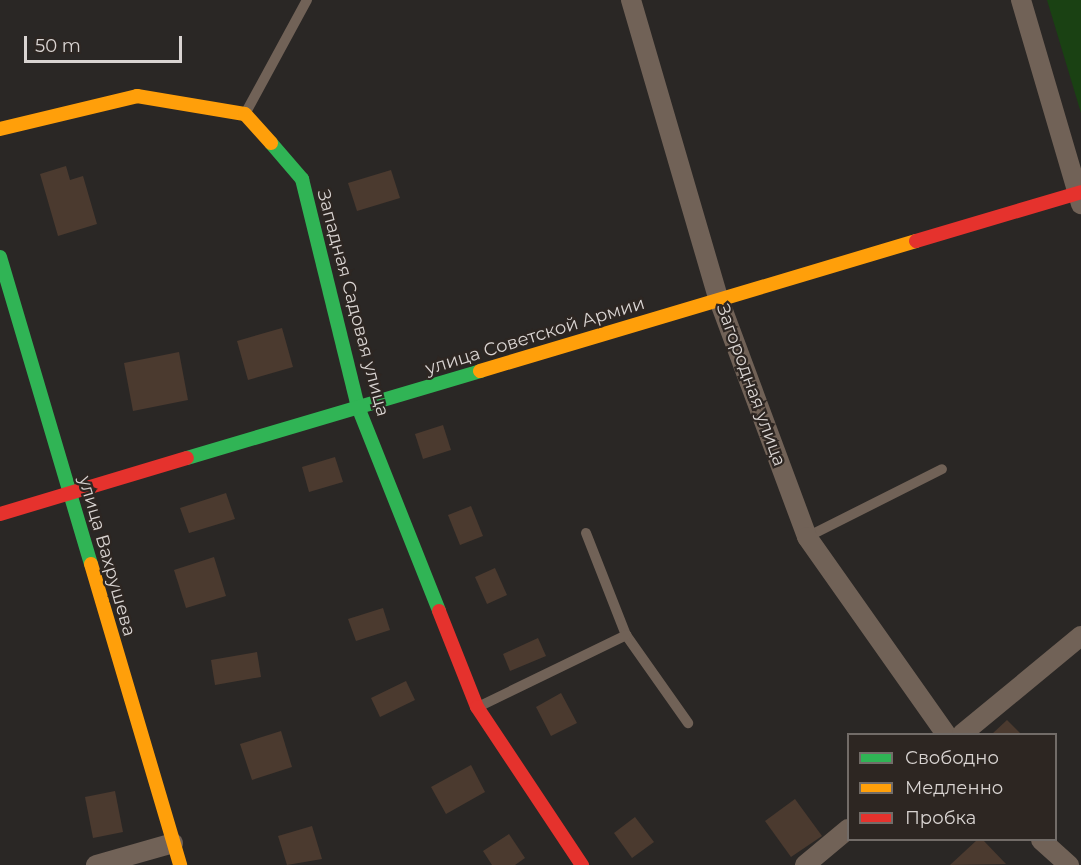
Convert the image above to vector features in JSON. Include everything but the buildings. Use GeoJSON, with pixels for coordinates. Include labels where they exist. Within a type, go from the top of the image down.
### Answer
{"type":"FeatureCollection","features":[{"type":"Feature","properties":{"kind":"street","name":"Загородная улица"},"geometry":{"type":"LineString","coordinates":[[631,0],[719,300],[807,537],[945,733]]}},
{"type":"Feature","properties":{"kind":"street"},"geometry":{"type":"LineString","coordinates":[[1021,0],[1080,196]]}},
{"type":"Feature","properties":{"kind":"street"},"geometry":{"type":"LineString","coordinates":[[0,129],[137,96],[245,114]]}},
{"type":"Feature","properties":{"kind":"street","name":"Западная Садовая улица"},"geometry":{"type":"LineString","coordinates":[[245,114],[302,179],[358,407],[477,707],[582,865]]}},
{"type":"Feature","properties":{"kind":"street","name":"улица Советской Армии"},"geometry":{"type":"LineString","coordinates":[[0,514],[719,300],[1080,196]]}},
{"type":"Feature","properties":{"kind":"street","name":"улица Вахрушева"},"geometry":{"type":"LineString","coordinates":[[0,257],[180,865]]}},
{"type":"Feature","properties":{"kind":"street"},"geometry":{"type":"LineString","coordinates":[[964,733],[1081,636]]}},
{"type":"Feature","properties":{"kind":"street"},"geometry":{"type":"LineString","coordinates":[[805,865],[847,831]]}},
{"type":"Feature","properties":{"kind":"street"},"geometry":{"type":"LineString","coordinates":[[1042,841],[1069,865]]}},
{"type":"Feature","properties":{"kind":"street"},"geometry":{"type":"LineString","coordinates":[[96,865],[173,843]]}},
{"type":"Feature","properties":{"kind":"lane"},"geometry":{"type":"LineString","coordinates":[[245,114],[307,0]]}},
{"type":"Feature","properties":{"kind":"lane"},"geometry":{"type":"LineString","coordinates":[[807,537],[942,469]]}},
{"type":"Feature","properties":{"kind":"lane"},"geometry":{"type":"LineString","coordinates":[[586,533],[626,635],[688,723]]}},
{"type":"Feature","properties":{"kind":"lane"},"geometry":{"type":"LineString","coordinates":[[477,707],[626,635]]}},
{"type":"Feature","properties":{"kind":"green space"},"geometry":{"type":"Polygon","coordinates":[[[1047,0],[1081,0],[1081,113],[1047,0]]]}},
{"type":"Feature","properties":{"kind":"traffic: fast"},"geometry":{"type":"LineString","coordinates":[[271,143],[302,179],[358,407],[439,611]]}},
{"type":"Feature","properties":{"kind":"traffic: fast"},"geometry":{"type":"LineString","coordinates":[[0,257],[91,564]]}},
{"type":"Feature","properties":{"kind":"traffic: fast"},"geometry":{"type":"LineString","coordinates":[[187,458],[480,371]]}},
{"type":"Feature","properties":{"kind":"traffic: slow"},"geometry":{"type":"LineString","coordinates":[[0,129],[137,96],[245,114],[271,143]]}},
{"type":"Feature","properties":{"kind":"traffic: slow"},"geometry":{"type":"LineString","coordinates":[[480,371],[916,241]]}},
{"type":"Feature","properties":{"kind":"traffic: slow"},"geometry":{"type":"LineString","coordinates":[[91,564],[180,865]]}},
{"type":"Feature","properties":{"kind":"traffic: jam"},"geometry":{"type":"LineString","coordinates":[[916,241],[1081,192]]}},
{"type":"Feature","properties":{"kind":"traffic: jam"},"geometry":{"type":"LineString","coordinates":[[0,514],[187,458]]}},
{"type":"Feature","properties":{"kind":"traffic: jam"},"geometry":{"type":"LineString","coordinates":[[439,611],[477,707],[582,865]]}}]}
